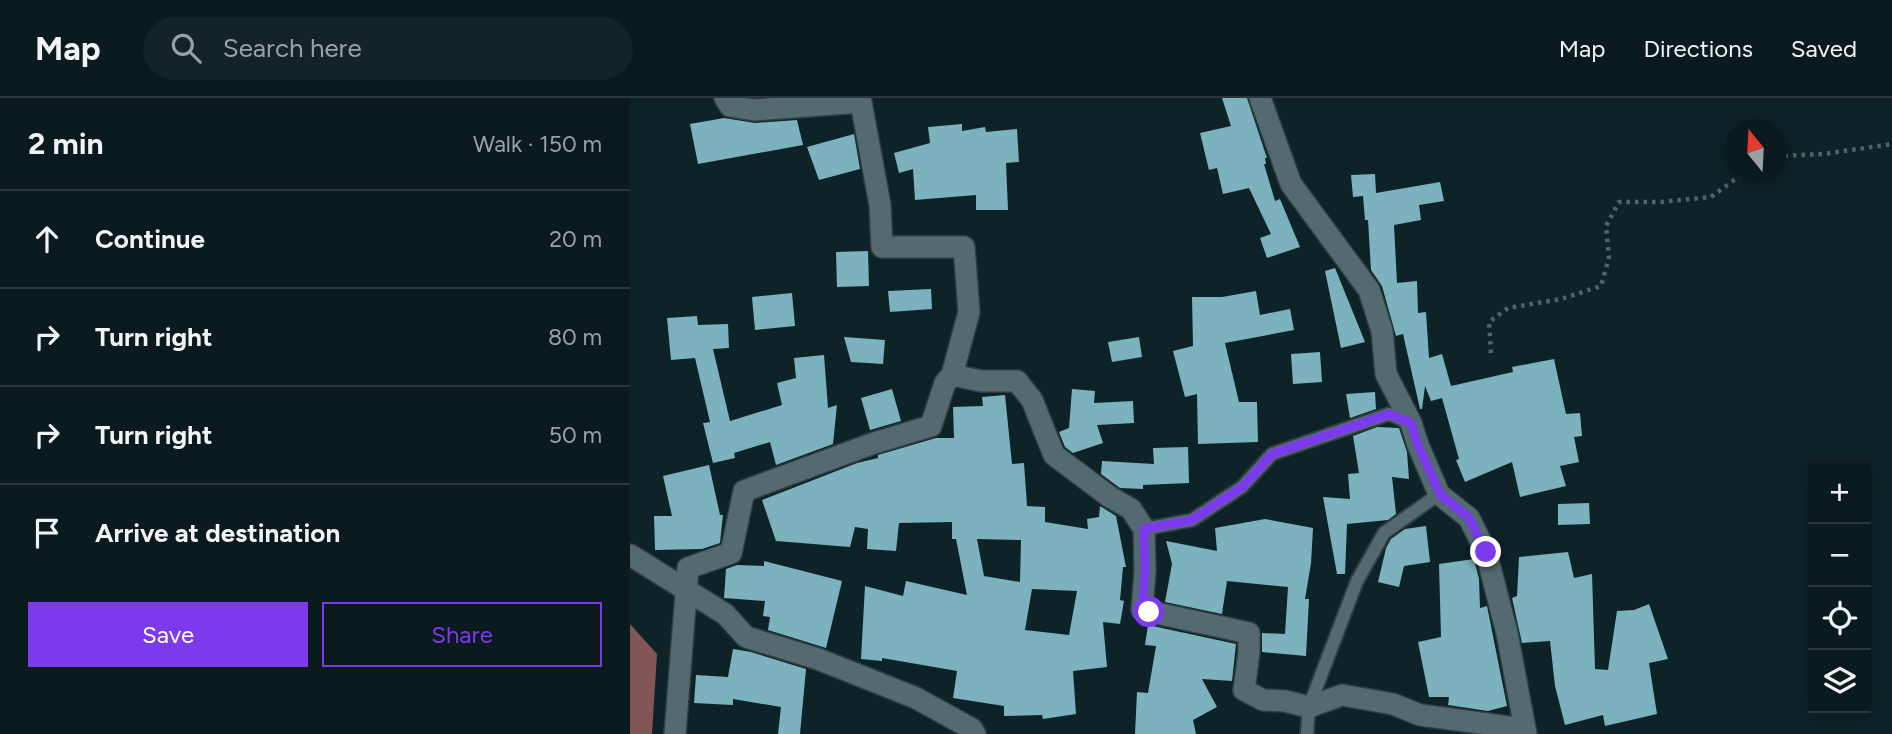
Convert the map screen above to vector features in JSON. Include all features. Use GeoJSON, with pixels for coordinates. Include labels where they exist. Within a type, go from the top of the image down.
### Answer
{"type":"FeatureCollection","features":[{"type":"Feature","properties":{"kind":"street"},"geometry":{"type":"LineString","coordinates":[[676,734],[688,568],[731,553],[744,491],[874,443],[931,426],[944,383],[953,375],[969,312],[964,247],[882,247],[880,205],[861,102],[754,110],[730,106],[725,98]]}},
{"type":"Feature","properties":{"kind":"street"},"geometry":{"type":"LineString","coordinates":[[953,375],[981,381],[1017,381],[1032,400],[1054,455],[1110,497],[1131,509],[1144,529],[1142,610],[1249,633],[1250,652],[1244,690],[1263,700],[1285,701],[1309,707],[1342,695],[1393,704],[1420,715],[1525,732],[1507,633],[1486,552],[1469,518],[1440,494],[1411,423],[1386,374],[1382,331],[1369,290],[1291,184],[1260,98]]}},
{"type":"Feature","properties":{"kind":"street"},"geometry":{"type":"LineString","coordinates":[[630,555],[725,614],[746,637],[818,659],[916,698],[972,729],[975,734]]}},
{"type":"Feature","properties":{"kind":"lane"},"geometry":{"type":"LineString","coordinates":[[1144,529],[1192,520],[1242,487],[1272,454],[1389,414],[1411,423]]}},
{"type":"Feature","properties":{"kind":"lane"},"geometry":{"type":"LineString","coordinates":[[1307,734],[1309,707],[1357,581],[1384,533],[1440,494]]}},
{"type":"Feature","properties":{"kind":"path"},"geometry":{"type":"LineString","coordinates":[[1787,155],[1892,144]]}},
{"type":"Feature","properties":{"kind":"path"},"geometry":{"type":"LineString","coordinates":[[1491,353],[1489,322],[1508,308],[1561,299],[1601,286],[1609,257],[1606,226],[1619,202],[1661,202],[1711,197],[1731,182]]}},
{"type":"Feature","properties":{"kind":"shaded area"},"geometry":{"type":"Polygon","coordinates":[[[630,624],[657,654],[652,734],[630,734],[630,624]]]}},
{"type":"Feature","properties":{"kind":"building"},"geometry":{"type":"Polygon","coordinates":[[[1222,98],[1247,98],[1267,158],[1264,164],[1275,201],[1280,199],[1300,247],[1267,258],[1260,238],[1271,234],[1249,188],[1223,194],[1217,168],[1209,170],[1200,133],[1231,126],[1222,98]]]}},
{"type":"Feature","properties":{"kind":"building"},"geometry":{"type":"Polygon","coordinates":[[[724,118],[755,123],[797,120],[803,145],[698,164],[690,124],[724,118]]]}},
{"type":"Feature","properties":{"kind":"building"},"geometry":{"type":"Polygon","coordinates":[[[962,124],[962,131],[985,127],[986,132],[1017,129],[1019,162],[1006,163],[1008,210],[976,210],[976,195],[915,200],[913,169],[899,173],[894,153],[930,143],[928,127],[962,124]]]}},
{"type":"Feature","properties":{"kind":"building"},"geometry":{"type":"Polygon","coordinates":[[[854,134],[860,169],[819,180],[807,147],[854,134]]]}},
{"type":"Feature","properties":{"kind":"building"},"geometry":{"type":"Polygon","coordinates":[[[1375,174],[1376,193],[1440,182],[1444,201],[1419,205],[1421,220],[1394,225],[1397,283],[1417,281],[1418,313],[1426,312],[1429,358],[1442,354],[1451,386],[1513,372],[1512,367],[1554,359],[1566,414],[1580,413],[1582,436],[1574,437],[1579,462],[1560,466],[1566,486],[1520,497],[1512,462],[1465,482],[1456,460],[1459,459],[1442,398],[1431,401],[1425,386],[1420,409],[1403,334],[1396,336],[1382,286],[1371,270],[1368,220],[1365,220],[1363,196],[1353,197],[1351,175],[1375,174]]]}},
{"type":"Feature","properties":{"kind":"building"},"geometry":{"type":"Polygon","coordinates":[[[868,251],[869,286],[837,287],[836,252],[868,251]]]}},
{"type":"Feature","properties":{"kind":"building"},"geometry":{"type":"Polygon","coordinates":[[[1335,268],[1365,342],[1341,348],[1325,271],[1335,268]]]}},
{"type":"Feature","properties":{"kind":"building"},"geometry":{"type":"Polygon","coordinates":[[[931,289],[932,309],[890,312],[888,291],[931,289]]]}},
{"type":"Feature","properties":{"kind":"building"},"geometry":{"type":"Polygon","coordinates":[[[1256,291],[1260,315],[1290,309],[1294,330],[1225,343],[1239,402],[1257,402],[1258,442],[1198,444],[1197,394],[1185,397],[1173,351],[1193,346],[1192,297],[1222,297],[1256,291]]]}},
{"type":"Feature","properties":{"kind":"building"},"geometry":{"type":"Polygon","coordinates":[[[792,293],[795,326],[755,330],[752,297],[792,293]]]}},
{"type":"Feature","properties":{"kind":"building"},"geometry":{"type":"Polygon","coordinates":[[[697,316],[698,325],[728,324],[729,348],[713,349],[730,421],[782,405],[777,383],[796,378],[794,358],[824,355],[828,408],[837,405],[833,444],[776,465],[770,442],[734,453],[735,458],[713,463],[703,423],[710,422],[695,358],[671,360],[667,318],[697,316]]]}},
{"type":"Feature","properties":{"kind":"building"},"geometry":{"type":"Polygon","coordinates":[[[844,337],[885,340],[883,364],[851,362],[844,337]]]}},
{"type":"Feature","properties":{"kind":"building"},"geometry":{"type":"Polygon","coordinates":[[[1139,337],[1142,357],[1112,362],[1108,342],[1139,337]]]}},
{"type":"Feature","properties":{"kind":"building"},"geometry":{"type":"Polygon","coordinates":[[[1320,352],[1322,382],[1293,384],[1291,354],[1320,352]]]}},
{"type":"Feature","properties":{"kind":"building"},"geometry":{"type":"Polygon","coordinates":[[[892,389],[901,421],[870,430],[861,398],[892,389]]]}},
{"type":"Feature","properties":{"kind":"building"},"geometry":{"type":"Polygon","coordinates":[[[1072,389],[1095,391],[1094,403],[1133,401],[1134,423],[1097,425],[1103,443],[1073,453],[1065,447],[1059,432],[1069,428],[1072,389]]]}},
{"type":"Feature","properties":{"kind":"building"},"geometry":{"type":"Polygon","coordinates":[[[1375,392],[1376,409],[1350,418],[1346,394],[1375,392]]]}},
{"type":"Feature","properties":{"kind":"building"},"geometry":{"type":"Polygon","coordinates":[[[1005,395],[1012,464],[1024,463],[1027,506],[1045,507],[1045,522],[1088,529],[1087,519],[1099,517],[1100,506],[1116,516],[1126,567],[1123,567],[1120,600],[1124,601],[1120,624],[1103,622],[1107,667],[1073,671],[1076,714],[1043,719],[1042,715],[1004,716],[1004,706],[953,698],[957,671],[882,658],[882,661],[861,659],[865,586],[903,596],[906,581],[967,595],[956,539],[952,539],[952,522],[899,523],[896,551],[867,549],[868,529],[855,527],[850,547],[776,541],[762,500],[857,463],[878,458],[878,455],[936,438],[954,438],[953,407],[983,406],[982,397],[1005,395]],[[977,539],[984,576],[1020,582],[1021,540],[977,539]],[[1032,589],[1025,630],[1069,635],[1077,591],[1032,589]]]}},
{"type":"Feature","properties":{"kind":"building"},"geometry":{"type":"Polygon","coordinates":[[[1377,427],[1399,428],[1407,452],[1409,479],[1392,477],[1396,514],[1388,520],[1347,524],[1345,574],[1337,574],[1323,497],[1350,499],[1348,474],[1359,473],[1353,436],[1377,427]]]}},
{"type":"Feature","properties":{"kind":"building"},"geometry":{"type":"Polygon","coordinates":[[[1188,447],[1189,483],[1143,485],[1143,489],[1120,488],[1101,474],[1102,461],[1154,464],[1153,448],[1188,447]]]}},
{"type":"Feature","properties":{"kind":"building"},"geometry":{"type":"Polygon","coordinates":[[[709,465],[720,515],[723,515],[720,543],[702,549],[655,550],[654,516],[672,516],[663,476],[709,465]]]}},
{"type":"Feature","properties":{"kind":"building"},"geometry":{"type":"Polygon","coordinates":[[[1589,503],[1590,524],[1558,525],[1558,504],[1589,503]]]}},
{"type":"Feature","properties":{"kind":"building"},"geometry":{"type":"Polygon","coordinates":[[[1265,519],[1313,528],[1305,599],[1309,599],[1306,656],[1262,652],[1262,633],[1285,634],[1288,587],[1227,581],[1222,614],[1165,602],[1172,564],[1166,541],[1217,551],[1215,528],[1265,519]]]}},
{"type":"Feature","properties":{"kind":"building"},"geometry":{"type":"Polygon","coordinates":[[[1426,526],[1430,562],[1404,566],[1399,587],[1378,582],[1386,548],[1391,539],[1405,529],[1426,526]]]}},
{"type":"Feature","properties":{"kind":"building"},"geometry":{"type":"Polygon","coordinates":[[[1568,552],[1574,578],[1592,574],[1595,669],[1608,670],[1617,611],[1634,610],[1649,604],[1668,659],[1649,663],[1657,714],[1605,726],[1603,715],[1565,725],[1555,686],[1550,641],[1522,643],[1512,598],[1517,596],[1519,557],[1568,552]]]}},
{"type":"Feature","properties":{"kind":"building"},"geometry":{"type":"Polygon","coordinates":[[[1474,559],[1479,579],[1480,608],[1487,606],[1507,706],[1488,711],[1448,705],[1449,697],[1429,697],[1418,642],[1441,637],[1439,564],[1474,559]]]}},
{"type":"Feature","properties":{"kind":"building"},"geometry":{"type":"Polygon","coordinates":[[[764,561],[842,581],[826,648],[768,630],[770,617],[763,616],[765,601],[724,598],[726,569],[737,565],[764,566],[764,561]]]}},
{"type":"Feature","properties":{"kind":"building"},"geometry":{"type":"Polygon","coordinates":[[[1148,625],[1236,644],[1232,681],[1202,679],[1217,707],[1193,720],[1196,734],[1135,734],[1137,692],[1148,693],[1156,646],[1145,645],[1148,625]]]}},
{"type":"Feature","properties":{"kind":"building"},"geometry":{"type":"Polygon","coordinates":[[[733,649],[806,669],[800,734],[778,734],[781,707],[733,699],[733,705],[694,703],[696,675],[728,677],[733,649]]]}},
{"type":"Feature","properties":{"kind":"route"},"geometry":{"type":"LineString","coordinates":[[1149,612],[1142,610],[1144,529],[1192,520],[1242,487],[1272,454],[1389,414],[1411,423],[1440,494],[1469,518],[1486,552]]}}]}
